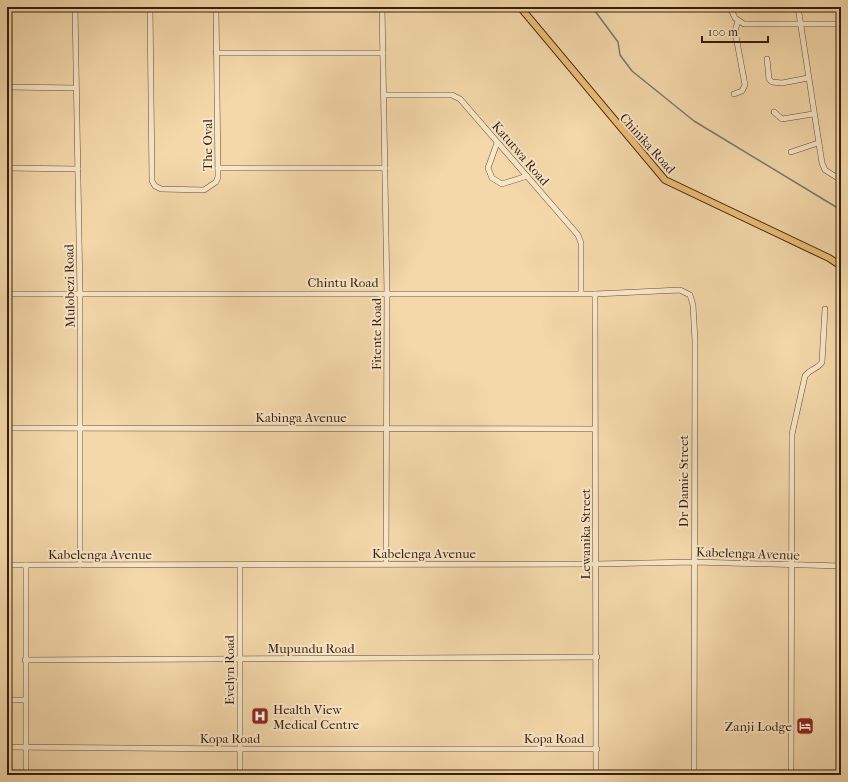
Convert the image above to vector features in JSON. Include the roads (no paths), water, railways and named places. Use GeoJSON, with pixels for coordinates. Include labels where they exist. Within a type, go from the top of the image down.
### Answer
{"type":"FeatureCollection","features":[{"type":"Feature","properties":{"kind":"main road","name":"Chinika Road"},"geometry":{"type":"LineString","coordinates":[[520,7],[665,180],[829,258],[841,266]]}},
{"type":"Feature","properties":{"kind":"street","name":"Mulobezi Road"},"geometry":{"type":"LineString","coordinates":[[75,7],[80,294],[80,565]]}},
{"type":"Feature","properties":{"kind":"street","name":"The Oval"},"geometry":{"type":"LineString","coordinates":[[150,7],[152,181],[155,186],[161,189],[204,190],[216,182],[218,168],[216,7]]}},
{"type":"Feature","properties":{"kind":"street","name":"Fitente Road"},"geometry":{"type":"LineString","coordinates":[[382,7],[387,293],[386,564]]}},
{"type":"Feature","properties":{"kind":"street"},"geometry":{"type":"LineString","coordinates":[[730,7],[738,21],[748,25],[841,24]]}},
{"type":"Feature","properties":{"kind":"street"},"geometry":{"type":"LineString","coordinates":[[798,7],[813,114],[823,168],[841,180]]}},
{"type":"Feature","properties":{"kind":"street"},"geometry":{"type":"LineString","coordinates":[[734,94],[742,90],[745,85],[735,31],[738,21]]}},
{"type":"Feature","properties":{"kind":"street"},"geometry":{"type":"LineString","coordinates":[[216,53],[382,53]]}},
{"type":"Feature","properties":{"kind":"street"},"geometry":{"type":"LineString","coordinates":[[767,59],[769,79],[772,82],[782,83],[808,78]]}},
{"type":"Feature","properties":{"kind":"street"},"geometry":{"type":"LineString","coordinates":[[7,87],[76,88]]}},
{"type":"Feature","properties":{"kind":"street","name":"Katutwa Road"},"geometry":{"type":"LineString","coordinates":[[384,95],[457,96],[578,235],[581,243],[581,293]]}},
{"type":"Feature","properties":{"kind":"street"},"geometry":{"type":"LineString","coordinates":[[774,112],[782,119],[813,114]]}},
{"type":"Feature","properties":{"kind":"street"},"geometry":{"type":"LineString","coordinates":[[791,152],[818,142]]}},
{"type":"Feature","properties":{"kind":"street"},"geometry":{"type":"LineString","coordinates":[[497,143],[488,168],[492,178],[502,184],[527,176]]}},
{"type":"Feature","properties":{"kind":"street"},"geometry":{"type":"LineString","coordinates":[[7,168],[78,169]]}},
{"type":"Feature","properties":{"kind":"street"},"geometry":{"type":"LineString","coordinates":[[218,168],[385,168]]}},
{"type":"Feature","properties":{"kind":"street","name":"Chintu Road"},"geometry":{"type":"LineString","coordinates":[[7,294],[595,294],[680,290]]}},
{"type":"Feature","properties":{"kind":"street","name":"Dr Damie Street"},"geometry":{"type":"LineString","coordinates":[[680,290],[690,295],[692,299],[695,341],[694,775]]}},
{"type":"Feature","properties":{"kind":"street","name":"Lewanika Street"},"geometry":{"type":"LineString","coordinates":[[595,294],[597,657],[596,775]]}},
{"type":"Feature","properties":{"kind":"street"},"geometry":{"type":"LineString","coordinates":[[790,775],[792,430],[805,376],[808,372],[817,368],[822,362],[825,309]]}},
{"type":"Feature","properties":{"kind":"street","name":"Kabinga Avenue"},"geometry":{"type":"LineString","coordinates":[[7,428],[595,429]]}},
{"type":"Feature","properties":{"kind":"street","name":"Kabelenga Avenue"},"geometry":{"type":"LineString","coordinates":[[7,565],[596,564],[694,562],[792,566],[841,566]]}},
{"type":"Feature","properties":{"kind":"street"},"geometry":{"type":"LineString","coordinates":[[26,565],[26,775]]}},
{"type":"Feature","properties":{"kind":"street","name":"Evelyn Road"},"geometry":{"type":"LineString","coordinates":[[240,565],[240,775]]}},
{"type":"Feature","properties":{"kind":"street","name":"Mupundu Road"},"geometry":{"type":"LineString","coordinates":[[25,660],[597,657]]}},
{"type":"Feature","properties":{"kind":"street"},"geometry":{"type":"LineString","coordinates":[[7,700],[25,700]]}},
{"type":"Feature","properties":{"kind":"street","name":"Kopa Road"},"geometry":{"type":"LineString","coordinates":[[7,747],[240,749],[597,749]]}},
{"type":"Feature","properties":{"kind":"waterway"},"geometry":{"type":"LineString","coordinates":[[592,7],[618,42],[620,55],[632,71],[694,121],[841,210]]}},
{"type":"Feature","properties":{"kind":"place","name":"Health View Medical Centre"},"geometry":{"type":"Point","coordinates":[260,716]}},
{"type":"Feature","properties":{"kind":"place","name":"Zanji Lodge"},"geometry":{"type":"Point","coordinates":[805,726]}}]}
